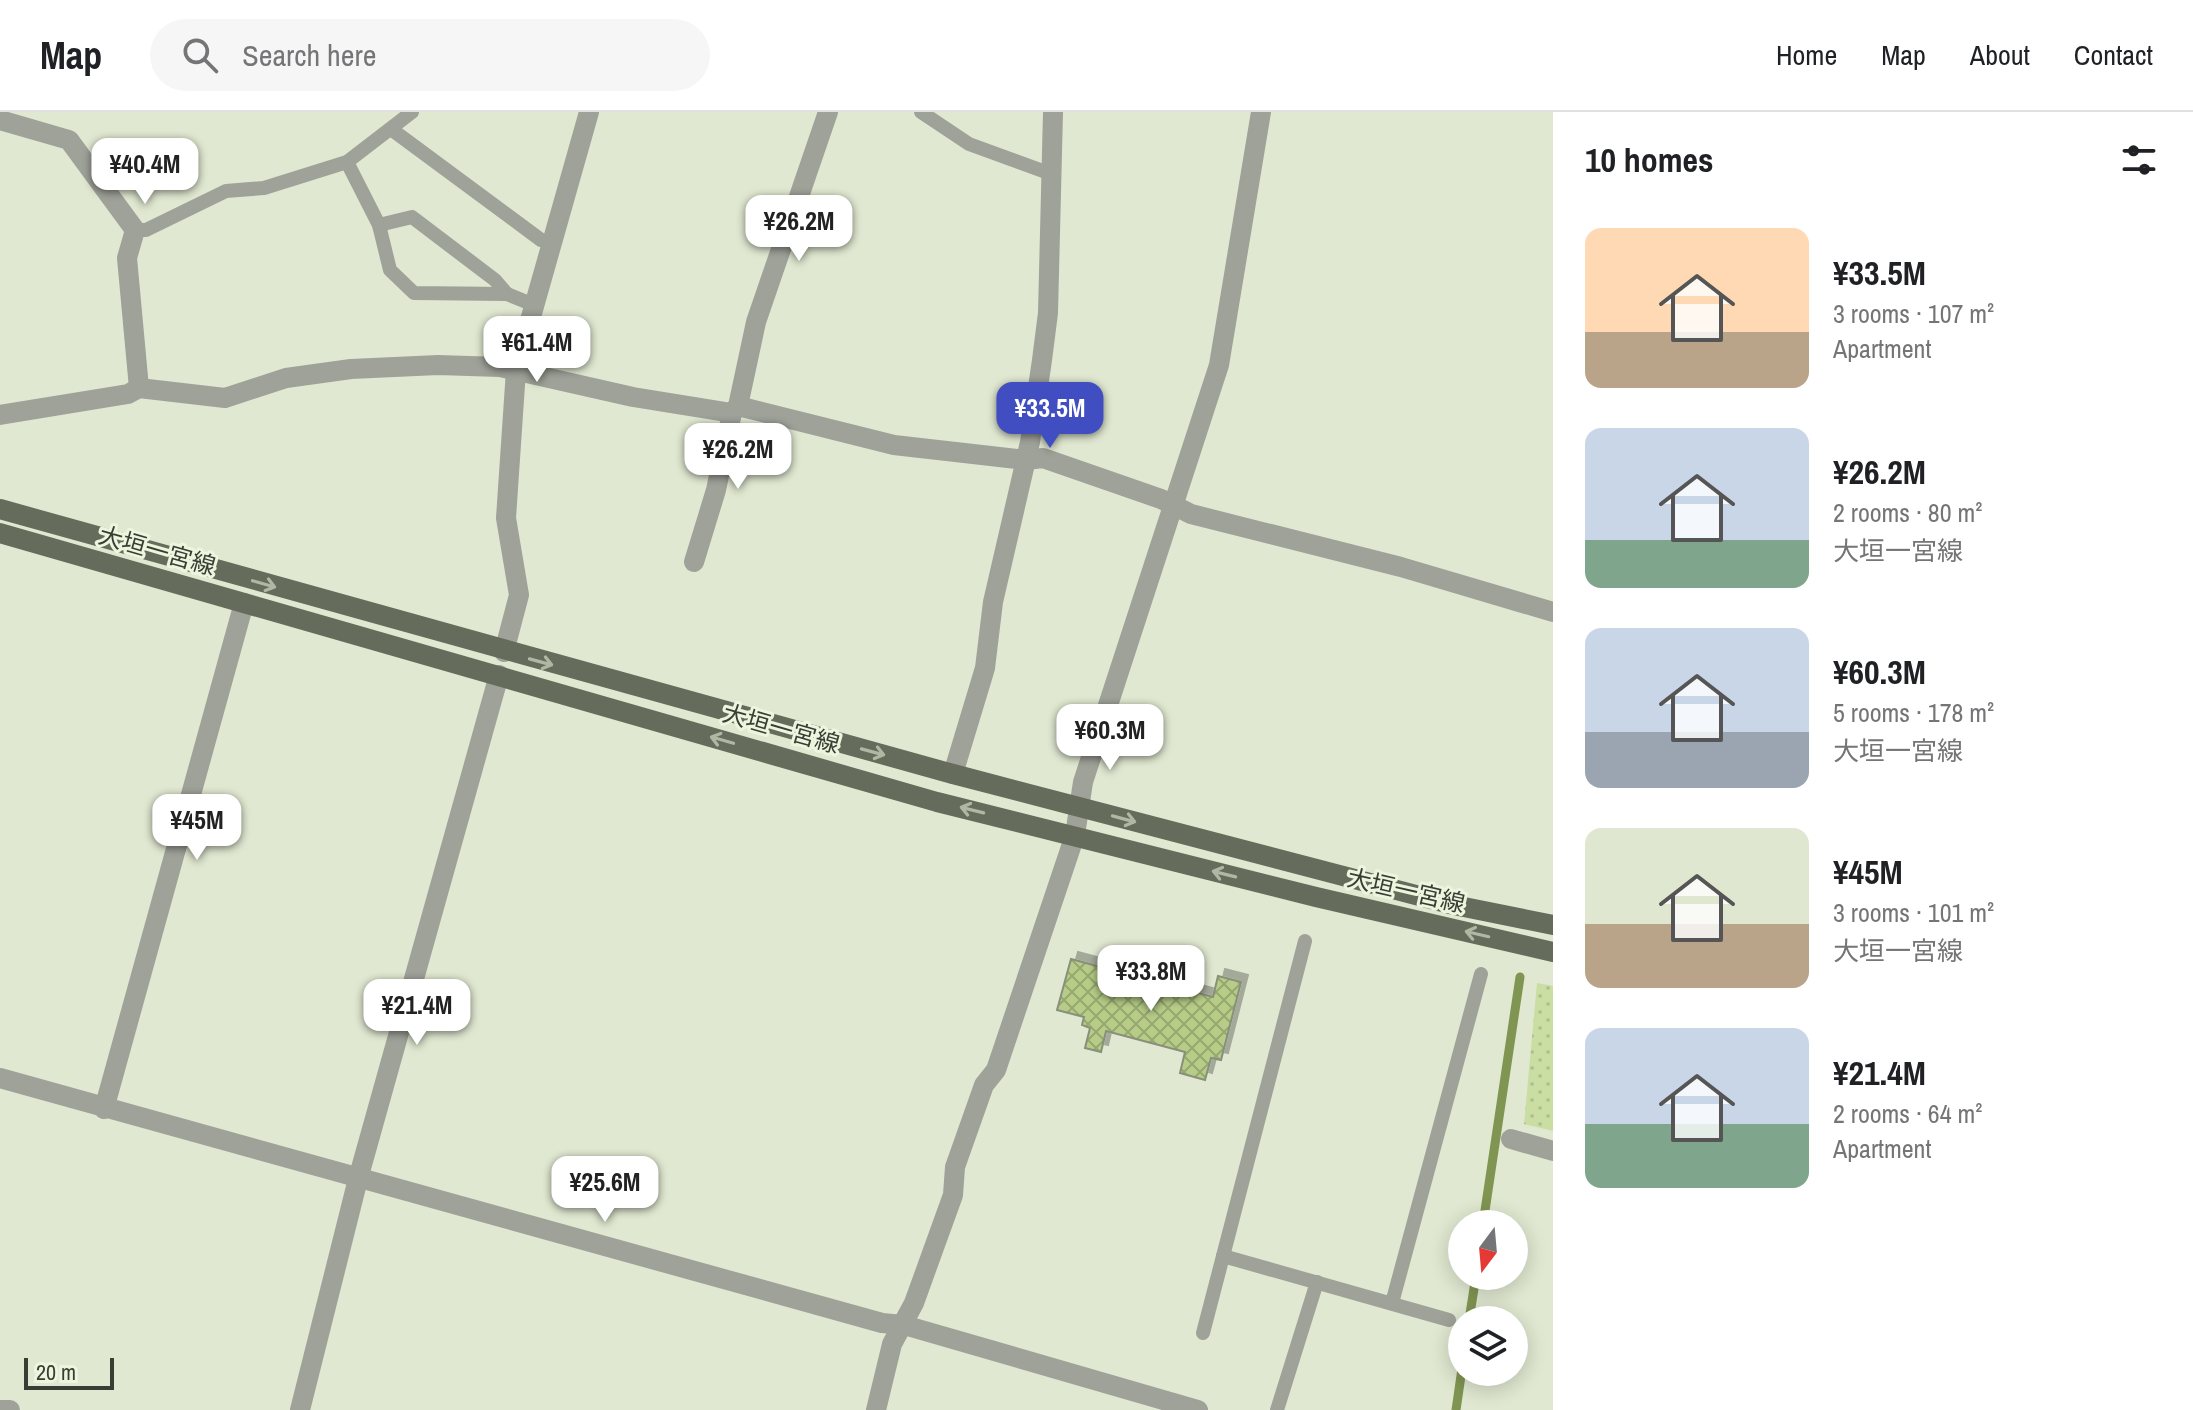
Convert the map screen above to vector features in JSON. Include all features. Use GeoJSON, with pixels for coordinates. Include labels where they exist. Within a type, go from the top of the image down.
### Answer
{"type":"FeatureCollection","features":[{"type":"Feature","properties":{"kind":"main road","name":"大垣一宮線"},"geometry":{"type":"LineString","coordinates":[[0,509],[504,652],[953,774],[1454,905],[1553,925]]}},
{"type":"Feature","properties":{"kind":"main road","name":"大垣一宮線"},"geometry":{"type":"LineString","coordinates":[[0,533],[937,802],[1316,897],[1553,952]]}},
{"type":"Feature","properties":{"kind":"street"},"geometry":{"type":"LineString","coordinates":[[504,652],[519,595],[506,518],[516,370],[589,112]]}},
{"type":"Feature","properties":{"kind":"street"},"geometry":{"type":"LineString","coordinates":[[694,562],[716,490],[756,322],[828,112]]}},
{"type":"Feature","properties":{"kind":"street"},"geometry":{"type":"LineString","coordinates":[[953,774],[985,668],[993,602],[1026,460],[1048,313],[1054,175],[1053,112]]}},
{"type":"Feature","properties":{"kind":"street"},"geometry":{"type":"LineString","coordinates":[[876,1410],[892,1344],[904,1325],[953,1195],[955,1167],[984,1085],[996,1070],[1075,835],[1083,782],[1219,365],[1261,112]]}},
{"type":"Feature","properties":{"kind":"street"},"geometry":{"type":"LineString","coordinates":[[4,124],[69,140],[135,230],[127,258],[139,388]]}},
{"type":"Feature","properties":{"kind":"street"},"geometry":{"type":"LineString","coordinates":[[0,415],[128,394],[139,388],[225,398],[286,378],[351,369],[438,365],[516,370],[633,397],[735,409],[894,445],[1026,460],[1043,458],[1161,499],[1174,507],[1401,567],[1553,612]]}},
{"type":"Feature","properties":{"kind":"street"},"geometry":{"type":"LineString","coordinates":[[104,1109],[244,603]]}},
{"type":"Feature","properties":{"kind":"street"},"geometry":{"type":"LineString","coordinates":[[300,1410],[358,1179],[499,675]]}},
{"type":"Feature","properties":{"kind":"street"},"geometry":{"type":"LineString","coordinates":[[0,1078],[882,1323],[904,1325],[1198,1410]]}},
{"type":"Feature","properties":{"kind":"street"},"geometry":{"type":"LineString","coordinates":[[1511,1139],[1553,1151]]}},
{"type":"Feature","properties":{"kind":"street"},"geometry":{"type":"LineString","coordinates":[[1,1410],[10,1410]]}},
{"type":"Feature","properties":{"kind":"lane"},"geometry":{"type":"LineString","coordinates":[[135,230],[146,230],[200,201],[226,191],[264,188],[347,162],[412,112]]}},
{"type":"Feature","properties":{"kind":"lane"},"geometry":{"type":"LineString","coordinates":[[921,112],[969,144],[1054,175]]}},
{"type":"Feature","properties":{"kind":"lane"},"geometry":{"type":"LineString","coordinates":[[391,129],[541,240],[552,243]]}},
{"type":"Feature","properties":{"kind":"lane"},"geometry":{"type":"LineString","coordinates":[[347,162],[379,225],[390,270],[414,293],[507,294],[534,305]]}},
{"type":"Feature","properties":{"kind":"lane"},"geometry":{"type":"LineString","coordinates":[[379,225],[412,217],[495,280],[507,294]]}},
{"type":"Feature","properties":{"kind":"lane"},"geometry":{"type":"LineString","coordinates":[[1203,1333],[1305,941]]}},
{"type":"Feature","properties":{"kind":"lane"},"geometry":{"type":"LineString","coordinates":[[1392,1303],[1481,974]]}},
{"type":"Feature","properties":{"kind":"lane"},"geometry":{"type":"LineString","coordinates":[[1223,1256],[1448,1320]]}},
{"type":"Feature","properties":{"kind":"lane"},"geometry":{"type":"LineString","coordinates":[[1277,1410],[1317,1282]]}},
{"type":"Feature","properties":{"kind":"green space"},"geometry":{"type":"Polygon","coordinates":[[[1537,983],[1553,986],[1553,1131],[1524,1124],[1537,983]]]}},
{"type":"Feature","properties":{"kind":"building"},"geometry":{"type":"Polygon","coordinates":[[[1071,959],[1213,997],[1218,976],[1241,982],[1221,1060],[1211,1058],[1205,1080],[1180,1073],[1185,1052],[1106,1031],[1101,1052],[1085,1048],[1090,1028],[1082,1025],[1084,1017],[1057,1010],[1071,959]]]}},
{"type":"Feature","properties":{"kind":"waterway"},"geometry":{"type":"LineString","coordinates":[[1485,1210],[1520,977]]}},
{"type":"Feature","properties":{"kind":"waterway"},"geometry":{"type":"LineString","coordinates":[[1471,1306],[1474,1290]]}},
{"type":"Feature","properties":{"kind":"waterway"},"geometry":{"type":"LineString","coordinates":[[1456,1410],[1460,1386]]}}]}
